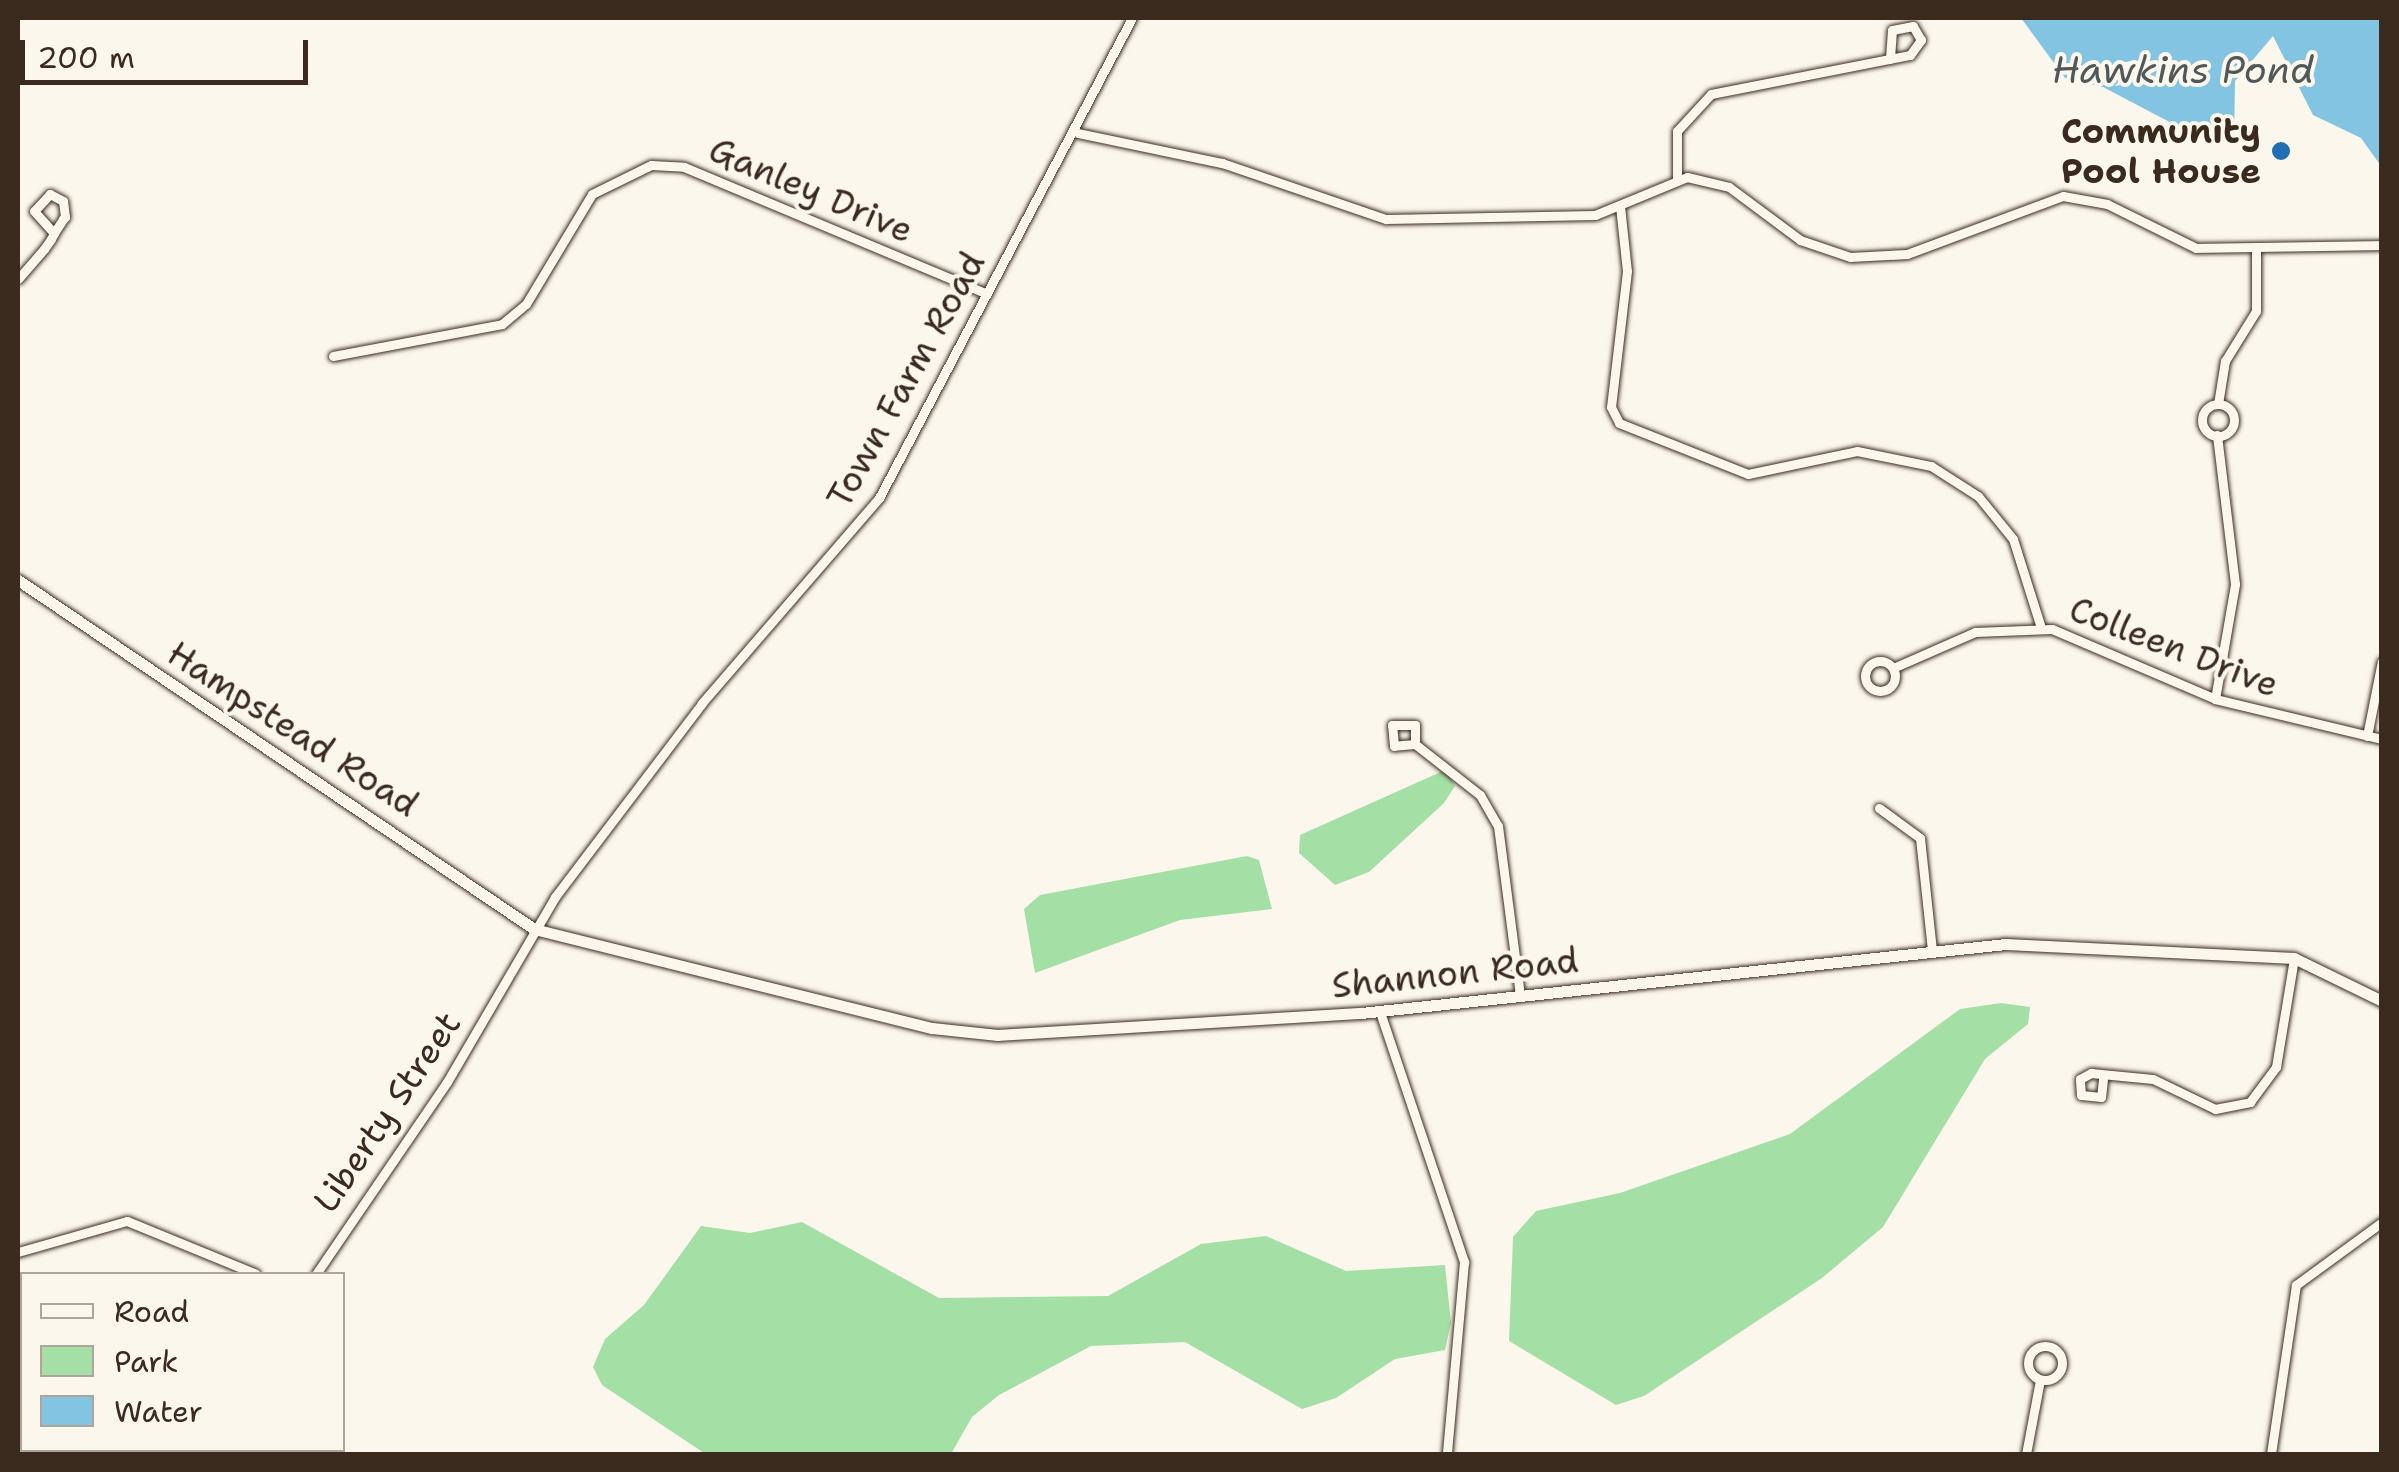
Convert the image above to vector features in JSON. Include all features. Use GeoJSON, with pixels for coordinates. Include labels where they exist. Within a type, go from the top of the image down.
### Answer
{"type":"FeatureCollection","features":[{"type":"Feature","properties":{"kind":"street","name":"Town Farm Road"},"geometry":{"type":"LineString","coordinates":[[534,929],[702,703],[879,498],[985,293],[1078,133],[1132,18]]}},
{"type":"Feature","properties":{"kind":"street"},"geometry":{"type":"LineString","coordinates":[[1677,178],[1677,131],[1711,94],[1890,59]]}},
{"type":"Feature","properties":{"kind":"street"},"geometry":{"type":"LineString","coordinates":[[1078,133],[1222,163],[1386,218],[1586,216],[1620,206],[1677,178],[1726,185],[1800,240],[1850,257],[1907,254],[2063,196],[2107,204],[2186,246],[2382,245]]}},
{"type":"Feature","properties":{"kind":"street","name":"Ganley Drive"},"geometry":{"type":"LineString","coordinates":[[333,356],[502,324],[526,304],[592,194],[651,164],[684,167],[985,293]]}},
{"type":"Feature","properties":{"kind":"street"},"geometry":{"type":"LineString","coordinates":[[1620,206],[1627,271],[1615,418],[1748,474],[1857,452],[1931,466],[1978,496],[2013,539],[2041,628]]}},
{"type":"Feature","properties":{"kind":"street"},"geometry":{"type":"LineString","coordinates":[[18,279],[54,233]]}},
{"type":"Feature","properties":{"kind":"street"},"geometry":{"type":"LineString","coordinates":[[2214,699],[2235,584],[2217,435],[2202,418],[2218,404],[2225,361],[2256,311],[2256,248]]}},
{"type":"Feature","properties":{"kind":"street"},"geometry":{"type":"LineString","coordinates":[[2217,435],[2233,421],[2218,404]]}},
{"type":"Feature","properties":{"kind":"street","name":"Hampstead Road"},"geometry":{"type":"LineString","coordinates":[[18,580],[534,929]]}},
{"type":"Feature","properties":{"kind":"street","name":"Colleen Drive"},"geometry":{"type":"LineString","coordinates":[[1894,668],[1956,637],[2041,628],[2214,699],[2382,739]]}},
{"type":"Feature","properties":{"kind":"street"},"geometry":{"type":"LineString","coordinates":[[2366,736],[2382,661]]}},
{"type":"Feature","properties":{"kind":"street"},"geometry":{"type":"LineString","coordinates":[[1415,744],[1480,795],[1498,826],[1520,996]]}},
{"type":"Feature","properties":{"kind":"street"},"geometry":{"type":"LineString","coordinates":[[1879,808],[1920,838],[1932,951]]}},
{"type":"Feature","properties":{"kind":"street","name":"Shannon Road"},"geometry":{"type":"LineString","coordinates":[[534,929],[976,1034],[1380,1012],[1932,951],[2097,944],[2294,958],[2382,1001]]}},
{"type":"Feature","properties":{"kind":"street","name":"Liberty Street"},"geometry":{"type":"LineString","coordinates":[[317,1272],[447,1082],[534,929]]}},
{"type":"Feature","properties":{"kind":"street"},"geometry":{"type":"LineString","coordinates":[[2103,1079],[2153,1079],[2215,1109],[2250,1102],[2276,1067],[2294,958]]}},
{"type":"Feature","properties":{"kind":"street"},"geometry":{"type":"LineString","coordinates":[[1380,1012],[1464,1262],[1447,1454]]}},
{"type":"Feature","properties":{"kind":"street"},"geometry":{"type":"LineString","coordinates":[[18,1252],[127,1220],[251,1272]]}},
{"type":"Feature","properties":{"kind":"street"},"geometry":{"type":"LineString","coordinates":[[2270,1454],[2296,1285],[2382,1222]]}},
{"type":"Feature","properties":{"kind":"street"},"geometry":{"type":"LineString","coordinates":[[2026,1454],[2040,1380]]}},
{"type":"Feature","properties":{"kind":"green space"},"geometry":{"type":"Polygon","coordinates":[[[1445,770],[1455,786],[1444,803],[1369,872],[1335,885],[1299,853],[1300,835],[1445,770]]]}},
{"type":"Feature","properties":{"kind":"green space"},"geometry":{"type":"Polygon","coordinates":[[[1247,856],[1259,860],[1272,909],[1180,920],[1035,973],[1024,909],[1040,895],[1247,856]]]}},
{"type":"Feature","properties":{"kind":"green space"},"geometry":{"type":"Polygon","coordinates":[[[2001,1003],[2030,1007],[2028,1024],[1985,1059],[1883,1227],[1822,1278],[1644,1396],[1616,1405],[1509,1341],[1513,1237],[1536,1211],[1620,1193],[1790,1134],[1960,1009],[2001,1003]]]}},
{"type":"Feature","properties":{"kind":"green space"},"geometry":{"type":"Polygon","coordinates":[[[802,1222],[939,1298],[1108,1296],[1201,1244],[1266,1236],[1346,1271],[1445,1265],[1451,1323],[1445,1350],[1395,1359],[1336,1398],[1302,1409],[1185,1342],[1091,1346],[999,1395],[972,1417],[951,1454],[704,1453],[602,1385],[593,1367],[605,1339],[644,1305],[701,1226],[750,1233],[802,1222]]]}},
{"type":"Feature","properties":{"kind":"water","name":"Hawkins Pond"},"geometry":{"type":"Polygon","coordinates":[[[2021,18],[2381,18],[2381,166],[2361,138],[2313,115],[2273,36],[2235,81],[2234,141],[2198,137],[2103,87],[2065,78],[2021,18]]]}},
{"type":"Feature","properties":{"kind":"place","name":"Community Pool House"},"geometry":{"type":"Point","coordinates":[2281,151]}}]}
